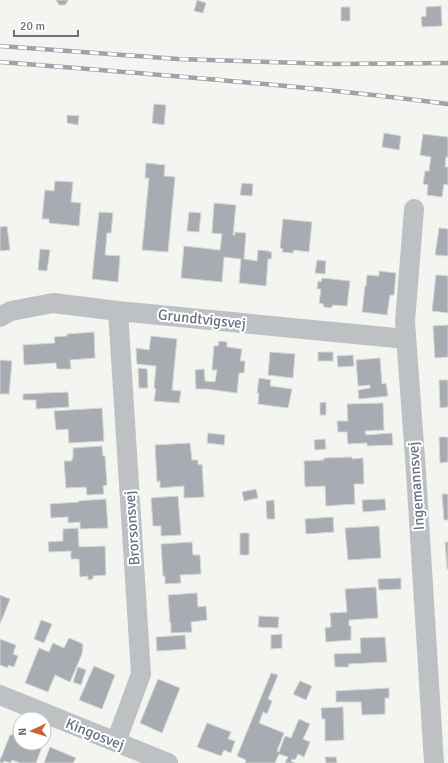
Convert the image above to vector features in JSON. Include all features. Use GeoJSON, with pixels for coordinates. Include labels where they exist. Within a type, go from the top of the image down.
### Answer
{"type":"FeatureCollection","features":[{"type":"Feature","properties":{"kind":"street","name":"Ingemannsvej"},"geometry":{"type":"LineString","coordinates":[[414,209],[405,322],[434,763]]}},
{"type":"Feature","properties":{"kind":"street","name":"Grundtvigsvej"},"geometry":{"type":"LineString","coordinates":[[0,317],[11,311],[53,303],[118,311],[406,339]]}},
{"type":"Feature","properties":{"kind":"street","name":"Brorsonsvej"},"geometry":{"type":"LineString","coordinates":[[116,742],[141,674],[118,311]]}},
{"type":"Feature","properties":{"kind":"street","name":"Kingosvej"},"geometry":{"type":"LineString","coordinates":[[0,695],[168,763]]}},
{"type":"Feature","properties":{"kind":"building"},"geometry":{"type":"Polygon","coordinates":[[[56,0],[68,1],[65,5],[59,5],[56,0]]]}},
{"type":"Feature","properties":{"kind":"building"},"geometry":{"type":"Polygon","coordinates":[[[197,0],[206,3],[203,13],[194,11],[197,0]]]}},
{"type":"Feature","properties":{"kind":"building"},"geometry":{"type":"Polygon","coordinates":[[[441,6],[442,26],[422,27],[421,17],[426,16],[426,7],[441,6]]]}},
{"type":"Feature","properties":{"kind":"building"},"geometry":{"type":"Polygon","coordinates":[[[341,7],[350,7],[350,21],[341,21],[341,7]]]}},
{"type":"Feature","properties":{"kind":"building"},"geometry":{"type":"Polygon","coordinates":[[[154,104],[166,105],[164,125],[152,123],[154,104]]]}},
{"type":"Feature","properties":{"kind":"building"},"geometry":{"type":"Polygon","coordinates":[[[67,115],[79,116],[78,125],[67,123],[67,115]]]}},
{"type":"Feature","properties":{"kind":"building"},"geometry":{"type":"Polygon","coordinates":[[[384,133],[401,136],[399,150],[382,147],[384,133]]]}},
{"type":"Feature","properties":{"kind":"building"},"geometry":{"type":"Polygon","coordinates":[[[423,134],[448,137],[448,157],[446,157],[445,167],[448,167],[448,185],[444,184],[442,197],[427,195],[428,185],[423,184],[425,171],[429,171],[431,157],[420,155],[423,134]]]}},
{"type":"Feature","properties":{"kind":"building"},"geometry":{"type":"Polygon","coordinates":[[[146,163],[165,165],[164,176],[175,177],[168,252],[142,250],[149,178],[145,178],[146,163]]]}},
{"type":"Feature","properties":{"kind":"building"},"geometry":{"type":"Polygon","coordinates":[[[55,181],[73,182],[71,202],[81,203],[79,226],[49,223],[49,219],[42,219],[45,190],[54,191],[55,181]]]}},
{"type":"Feature","properties":{"kind":"building"},"geometry":{"type":"Polygon","coordinates":[[[242,183],[253,184],[252,196],[240,195],[242,183]]]}},
{"type":"Feature","properties":{"kind":"building"},"geometry":{"type":"Polygon","coordinates":[[[214,203],[236,205],[233,235],[235,235],[235,232],[246,233],[244,259],[257,261],[258,250],[272,252],[271,259],[268,259],[266,286],[239,283],[241,259],[224,257],[222,282],[181,278],[184,246],[220,250],[222,234],[212,233],[214,203]]]}},
{"type":"Feature","properties":{"kind":"building"},"geometry":{"type":"Polygon","coordinates":[[[99,212],[113,213],[111,233],[107,233],[105,255],[120,256],[118,282],[92,279],[99,212]]]}},
{"type":"Feature","properties":{"kind":"building"},"geometry":{"type":"Polygon","coordinates":[[[189,212],[201,213],[199,232],[187,231],[189,212]]]}},
{"type":"Feature","properties":{"kind":"building"},"geometry":{"type":"Polygon","coordinates":[[[283,219],[312,222],[309,252],[294,250],[293,253],[282,252],[283,249],[280,248],[283,219]]]}},
{"type":"Feature","properties":{"kind":"building"},"geometry":{"type":"Polygon","coordinates":[[[7,226],[10,250],[0,251],[0,227],[7,226]]]}},
{"type":"Feature","properties":{"kind":"building"},"geometry":{"type":"Polygon","coordinates":[[[439,228],[448,229],[448,256],[435,255],[439,228]]]}},
{"type":"Feature","properties":{"kind":"building"},"geometry":{"type":"Polygon","coordinates":[[[40,249],[50,250],[47,271],[38,270],[40,249]]]}},
{"type":"Feature","properties":{"kind":"building"},"geometry":{"type":"Polygon","coordinates":[[[317,260],[326,261],[325,274],[315,273],[317,260]]]}},
{"type":"Feature","properties":{"kind":"building"},"geometry":{"type":"Polygon","coordinates":[[[379,271],[396,273],[394,295],[390,295],[387,315],[362,312],[367,275],[379,276],[379,271]]]}},
{"type":"Feature","properties":{"kind":"building"},"geometry":{"type":"Polygon","coordinates":[[[436,275],[448,276],[448,313],[432,311],[436,275]]]}},
{"type":"Feature","properties":{"kind":"building"},"geometry":{"type":"Polygon","coordinates":[[[322,278],[350,281],[347,306],[333,305],[331,308],[324,307],[323,304],[319,303],[321,289],[317,289],[318,281],[321,282],[322,278]]]}},
{"type":"Feature","properties":{"kind":"building"},"geometry":{"type":"Polygon","coordinates":[[[448,325],[448,357],[435,358],[433,326],[448,325]]]}},
{"type":"Feature","properties":{"kind":"building"},"geometry":{"type":"Polygon","coordinates":[[[94,332],[95,358],[70,360],[71,369],[57,369],[56,363],[24,365],[23,345],[55,343],[54,337],[67,336],[67,334],[94,332]]]}},
{"type":"Feature","properties":{"kind":"building"},"geometry":{"type":"Polygon","coordinates":[[[151,336],[177,339],[172,390],[181,391],[179,403],[154,401],[156,389],[154,388],[156,366],[137,364],[136,348],[149,350],[151,336]]]}},
{"type":"Feature","properties":{"kind":"building"},"geometry":{"type":"Polygon","coordinates":[[[219,341],[227,342],[227,347],[242,349],[240,361],[245,361],[244,373],[239,373],[237,393],[196,389],[195,370],[204,369],[205,381],[215,382],[217,370],[212,370],[214,346],[218,346],[219,341]]]}},
{"type":"Feature","properties":{"kind":"building"},"geometry":{"type":"Polygon","coordinates":[[[270,352],[295,354],[293,378],[268,375],[270,352]]]}},
{"type":"Feature","properties":{"kind":"building"},"geometry":{"type":"Polygon","coordinates":[[[318,352],[333,352],[333,361],[318,361],[318,352]]]}},
{"type":"Feature","properties":{"kind":"building"},"geometry":{"type":"Polygon","coordinates":[[[353,355],[354,366],[338,367],[337,356],[353,355]]]}},
{"type":"Feature","properties":{"kind":"building"},"geometry":{"type":"Polygon","coordinates":[[[380,358],[382,384],[386,383],[388,396],[359,399],[358,390],[370,388],[370,385],[358,386],[356,360],[380,358]]]}},
{"type":"Feature","properties":{"kind":"building"},"geometry":{"type":"Polygon","coordinates":[[[0,360],[12,361],[9,394],[0,394],[0,360]]]}},
{"type":"Feature","properties":{"kind":"building"},"geometry":{"type":"Polygon","coordinates":[[[138,368],[147,369],[148,388],[139,388],[138,368]]]}},
{"type":"Feature","properties":{"kind":"building"},"geometry":{"type":"Polygon","coordinates":[[[259,378],[271,380],[270,386],[292,389],[288,408],[258,404],[259,393],[257,393],[259,378]]]}},
{"type":"Feature","properties":{"kind":"building"},"geometry":{"type":"Polygon","coordinates":[[[439,380],[448,380],[448,407],[440,408],[439,380]]]}},
{"type":"Feature","properties":{"kind":"building"},"geometry":{"type":"Polygon","coordinates":[[[68,392],[69,407],[36,409],[36,400],[23,400],[23,394],[68,392]]]}},
{"type":"Feature","properties":{"kind":"building"},"geometry":{"type":"Polygon","coordinates":[[[326,402],[326,415],[320,415],[320,403],[326,402]]]}},
{"type":"Feature","properties":{"kind":"building"},"geometry":{"type":"Polygon","coordinates":[[[383,403],[384,430],[365,431],[365,433],[366,435],[392,433],[393,445],[367,446],[367,443],[348,444],[347,432],[338,432],[337,421],[348,421],[347,404],[383,403]]]}},
{"type":"Feature","properties":{"kind":"building"},"geometry":{"type":"Polygon","coordinates":[[[102,408],[104,441],[69,443],[68,429],[56,430],[54,411],[102,408]]]}},
{"type":"Feature","properties":{"kind":"building"},"geometry":{"type":"Polygon","coordinates":[[[208,433],[225,435],[224,445],[207,443],[208,433]]]}},
{"type":"Feature","properties":{"kind":"building"},"geometry":{"type":"Polygon","coordinates":[[[439,437],[448,437],[448,462],[440,463],[439,437]]]}},
{"type":"Feature","properties":{"kind":"building"},"geometry":{"type":"Polygon","coordinates":[[[325,439],[326,449],[315,450],[314,440],[325,439]]]}},
{"type":"Feature","properties":{"kind":"building"},"geometry":{"type":"Polygon","coordinates":[[[190,443],[192,460],[198,460],[198,465],[202,464],[204,497],[184,498],[184,486],[160,488],[160,481],[157,482],[155,445],[190,443]]]}},
{"type":"Feature","properties":{"kind":"building"},"geometry":{"type":"Polygon","coordinates":[[[102,446],[103,456],[105,456],[107,485],[103,486],[104,494],[87,495],[86,487],[66,488],[64,461],[72,461],[73,448],[102,446]]]}},
{"type":"Feature","properties":{"kind":"building"},"geometry":{"type":"Polygon","coordinates":[[[352,457],[352,459],[363,458],[364,484],[354,484],[355,504],[326,506],[325,486],[305,487],[304,461],[324,460],[324,458],[352,457]]]}},
{"type":"Feature","properties":{"kind":"building"},"geometry":{"type":"Polygon","coordinates":[[[256,489],[258,498],[244,501],[242,492],[256,489]]]}},
{"type":"Feature","properties":{"kind":"building"},"geometry":{"type":"Polygon","coordinates":[[[442,494],[448,494],[448,520],[444,520],[442,494]]]}},
{"type":"Feature","properties":{"kind":"building"},"geometry":{"type":"Polygon","coordinates":[[[178,496],[181,535],[161,536],[161,526],[153,526],[151,498],[178,496]]]}},
{"type":"Feature","properties":{"kind":"building"},"geometry":{"type":"Polygon","coordinates":[[[106,499],[108,528],[80,529],[80,522],[68,523],[68,517],[51,518],[50,504],[106,499]]]}},
{"type":"Feature","properties":{"kind":"building"},"geometry":{"type":"Polygon","coordinates":[[[385,499],[386,510],[363,512],[362,500],[385,499]]]}},
{"type":"Feature","properties":{"kind":"building"},"geometry":{"type":"Polygon","coordinates":[[[274,500],[275,519],[267,519],[266,501],[274,500]]]}},
{"type":"Feature","properties":{"kind":"building"},"geometry":{"type":"Polygon","coordinates":[[[333,517],[334,532],[306,534],[305,519],[333,517]]]}},
{"type":"Feature","properties":{"kind":"building"},"geometry":{"type":"Polygon","coordinates":[[[379,526],[381,558],[348,560],[345,528],[379,526]]]}},
{"type":"Feature","properties":{"kind":"building"},"geometry":{"type":"Polygon","coordinates":[[[78,528],[79,547],[105,546],[106,575],[93,576],[93,579],[88,580],[88,576],[80,577],[79,559],[71,559],[71,551],[49,552],[48,542],[63,541],[63,529],[78,528]]]}},
{"type":"Feature","properties":{"kind":"building"},"geometry":{"type":"Polygon","coordinates":[[[240,533],[249,533],[249,555],[240,555],[240,533]]]}},
{"type":"Feature","properties":{"kind":"building"},"geometry":{"type":"Polygon","coordinates":[[[192,542],[193,555],[200,555],[201,574],[180,575],[181,583],[165,584],[161,544],[192,542]]]}},
{"type":"Feature","properties":{"kind":"building"},"geometry":{"type":"Polygon","coordinates":[[[445,542],[448,542],[448,569],[447,569],[445,542]]]}},
{"type":"Feature","properties":{"kind":"building"},"geometry":{"type":"Polygon","coordinates":[[[401,578],[401,589],[379,590],[378,579],[401,578]]]}},
{"type":"Feature","properties":{"kind":"building"},"geometry":{"type":"Polygon","coordinates":[[[376,587],[378,618],[349,620],[349,626],[351,626],[351,640],[326,642],[325,628],[331,627],[330,613],[347,612],[345,589],[376,587]]]}},
{"type":"Feature","properties":{"kind":"building"},"geometry":{"type":"Polygon","coordinates":[[[197,593],[198,607],[206,606],[207,620],[191,622],[192,632],[171,633],[168,595],[197,593]]]}},
{"type":"Feature","properties":{"kind":"building"},"geometry":{"type":"Polygon","coordinates":[[[0,595],[10,599],[0,624],[0,595]]]}},
{"type":"Feature","properties":{"kind":"building"},"geometry":{"type":"Polygon","coordinates":[[[259,616],[279,617],[278,628],[258,627],[259,616]]]}},
{"type":"Feature","properties":{"kind":"building"},"geometry":{"type":"Polygon","coordinates":[[[41,620],[52,624],[44,643],[34,639],[41,620]]]}},
{"type":"Feature","properties":{"kind":"building"},"geometry":{"type":"Polygon","coordinates":[[[282,634],[282,648],[271,649],[271,635],[282,634]]]}},
{"type":"Feature","properties":{"kind":"building"},"geometry":{"type":"Polygon","coordinates":[[[185,635],[186,649],[157,651],[156,637],[185,635]]]}},
{"type":"Feature","properties":{"kind":"building"},"geometry":{"type":"Polygon","coordinates":[[[385,637],[387,662],[348,664],[349,667],[335,667],[334,654],[361,653],[360,638],[385,637]]]}},
{"type":"Feature","properties":{"kind":"building"},"geometry":{"type":"Polygon","coordinates":[[[69,638],[83,644],[82,654],[70,682],[55,675],[48,692],[25,683],[39,648],[49,652],[53,643],[64,648],[69,638]]]}},
{"type":"Feature","properties":{"kind":"building"},"geometry":{"type":"Polygon","coordinates":[[[0,639],[16,645],[13,654],[18,656],[14,667],[8,665],[8,668],[0,665],[0,639]]]}},
{"type":"Feature","properties":{"kind":"building"},"geometry":{"type":"Polygon","coordinates":[[[94,666],[115,675],[102,709],[79,700],[94,666]]]}},
{"type":"Feature","properties":{"kind":"building"},"geometry":{"type":"Polygon","coordinates":[[[78,667],[86,670],[81,685],[73,682],[78,667]]]}},
{"type":"Feature","properties":{"kind":"building"},"geometry":{"type":"Polygon","coordinates":[[[271,673],[278,675],[268,699],[272,701],[267,714],[263,712],[259,723],[284,733],[277,751],[279,752],[285,736],[291,738],[299,719],[310,724],[303,739],[310,742],[304,757],[298,754],[295,760],[292,759],[291,761],[295,763],[285,763],[288,757],[279,754],[275,763],[245,763],[246,760],[237,756],[271,673]]]}},
{"type":"Feature","properties":{"kind":"building"},"geometry":{"type":"Polygon","coordinates":[[[158,679],[180,688],[162,733],[140,723],[158,679]]]}},
{"type":"Feature","properties":{"kind":"building"},"geometry":{"type":"Polygon","coordinates":[[[300,681],[312,686],[306,700],[293,694],[300,681]]]}},
{"type":"Feature","properties":{"kind":"building"},"geometry":{"type":"Polygon","coordinates":[[[389,688],[389,698],[385,698],[385,714],[362,715],[361,702],[336,702],[336,691],[389,688]]]}},
{"type":"Feature","properties":{"kind":"building"},"geometry":{"type":"Polygon","coordinates":[[[343,707],[344,740],[325,741],[325,719],[322,719],[321,708],[343,707]]]}},
{"type":"Feature","properties":{"kind":"building"},"geometry":{"type":"Polygon","coordinates":[[[207,723],[231,732],[228,739],[235,741],[231,753],[224,750],[221,756],[197,747],[207,723]]]}},
{"type":"Feature","properties":{"kind":"building"},"geometry":{"type":"Polygon","coordinates":[[[10,735],[12,735],[12,751],[40,751],[36,763],[20,763],[12,760],[11,763],[4,761],[3,763],[0,763],[0,758],[10,735]]]}},
{"type":"Feature","properties":{"kind":"building"},"geometry":{"type":"Polygon","coordinates":[[[52,748],[76,758],[73,763],[44,763],[48,751],[52,751],[52,748]]]}},
{"type":"Feature","properties":{"kind":"building"},"geometry":{"type":"Polygon","coordinates":[[[325,757],[336,757],[337,763],[326,763],[325,757]]]}},
{"type":"Feature","properties":{"kind":"railway"},"geometry":{"type":"LineString","coordinates":[[0,46],[178,59],[333,64],[448,63]]}},
{"type":"Feature","properties":{"kind":"railway"},"geometry":{"type":"LineString","coordinates":[[0,62],[280,86],[448,104]]}}]}
